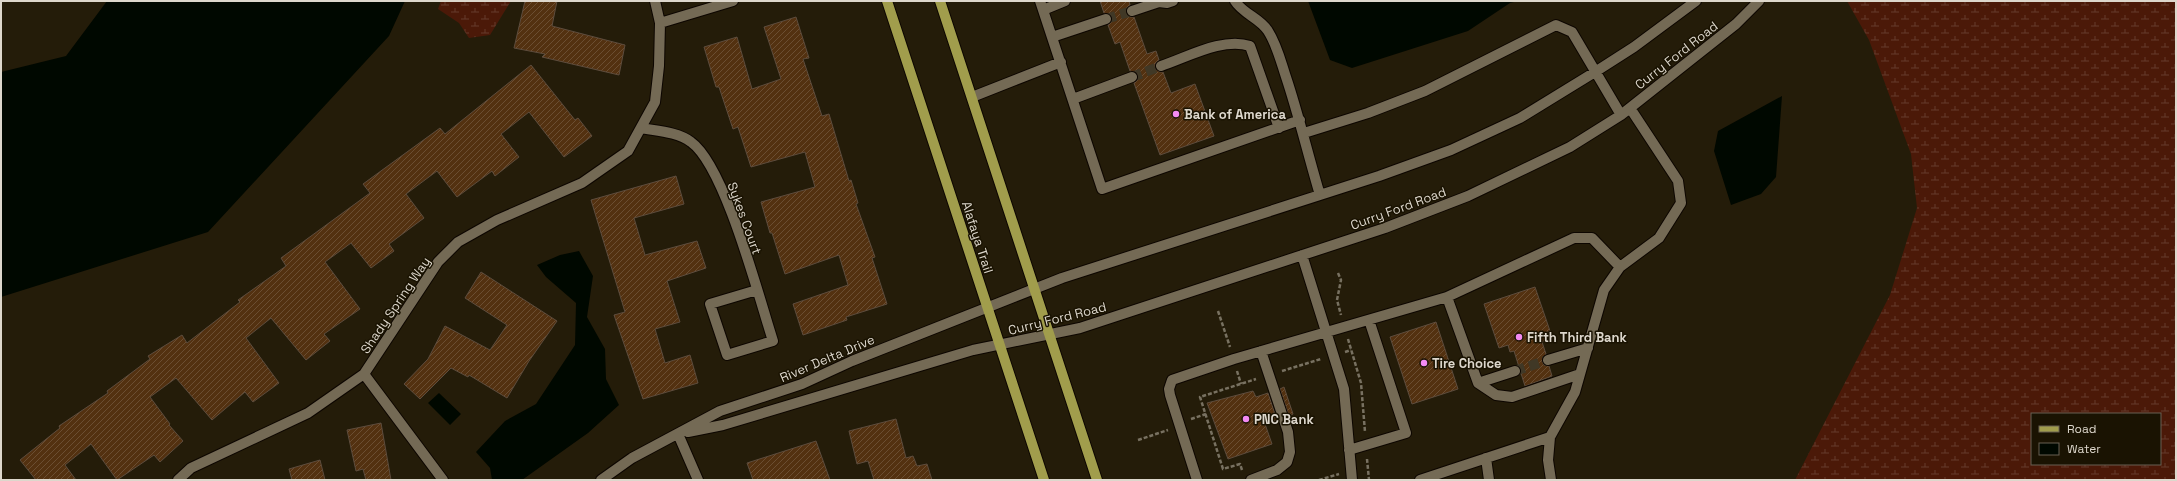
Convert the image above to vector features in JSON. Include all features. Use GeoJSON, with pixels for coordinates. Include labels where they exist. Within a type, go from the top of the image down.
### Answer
{"type":"FeatureCollection","features":[{"type":"Feature","properties":{"kind":"main road","name":"Alafaya Trail"},"geometry":{"type":"LineString","coordinates":[[887,1],[1044,480]]}},
{"type":"Feature","properties":{"kind":"main road"},"geometry":{"type":"LineString","coordinates":[[940,1],[1097,480]]}},
{"type":"Feature","properties":{"kind":"street","name":"Shady Spring Way"},"geometry":{"type":"LineString","coordinates":[[181,479],[191,468],[308,413],[364,374],[438,262],[458,242],[497,220],[582,183],[628,151],[656,102],[660,26],[655,1]]}},
{"type":"Feature","properties":{"kind":"street"},"geometry":{"type":"LineString","coordinates":[[660,26],[733,1]]}},
{"type":"Feature","properties":{"kind":"street"},"geometry":{"type":"LineString","coordinates":[[1065,1],[1042,6],[1102,189],[1300,120]]}},
{"type":"Feature","properties":{"kind":"street"},"geometry":{"type":"LineString","coordinates":[[1132,11],[1159,1],[1167,3],[1173,1]]}},
{"type":"Feature","properties":{"kind":"street"},"geometry":{"type":"LineString","coordinates":[[1235,1],[1239,8],[1261,22],[1269,32],[1277,49],[1304,133],[1320,194]]}},
{"type":"Feature","properties":{"kind":"street"},"geometry":{"type":"LineString","coordinates":[[988,308],[1035,289],[1451,150],[1520,118],[1634,47],[1696,1]]}},
{"type":"Feature","properties":{"kind":"street","name":"Curry Ford Road"},"geometry":{"type":"LineString","coordinates":[[1000,345],[1080,328],[1385,228],[1468,196],[1570,147],[1621,115],[1736,24],[1758,1]]}},
{"type":"Feature","properties":{"kind":"street"},"geometry":{"type":"LineString","coordinates":[[1052,37],[1106,19]]}},
{"type":"Feature","properties":{"kind":"street"},"geometry":{"type":"LineString","coordinates":[[1304,133],[1368,113],[1426,91],[1556,25],[1572,32],[1621,115]]}},
{"type":"Feature","properties":{"kind":"street"},"geometry":{"type":"LineString","coordinates":[[1161,66],[1217,47],[1239,42],[1250,46],[1279,128]]}},
{"type":"Feature","properties":{"kind":"street"},"geometry":{"type":"LineString","coordinates":[[972,97],[1060,62]]}},
{"type":"Feature","properties":{"kind":"street"},"geometry":{"type":"LineString","coordinates":[[1073,99],[1132,77]]}},
{"type":"Feature","properties":{"kind":"street"},"geometry":{"type":"LineString","coordinates":[[1551,480],[1548,460],[1550,438],[1575,392],[1604,290],[1620,267],[1659,238],[1681,203],[1678,181],[1630,108]]}},
{"type":"Feature","properties":{"kind":"street","name":"Sykes Court"},"geometry":{"type":"LineString","coordinates":[[641,128],[677,135],[691,142],[702,154],[726,199],[773,341],[727,356],[710,304],[756,290]]}},
{"type":"Feature","properties":{"kind":"street"},"geometry":{"type":"LineString","coordinates":[[1198,480],[1170,395],[1170,383],[1172,380],[1326,331],[1447,297],[1574,238],[1592,238],[1620,267]]}},
{"type":"Feature","properties":{"kind":"street"},"geometry":{"type":"LineString","coordinates":[[1302,255],[1344,389],[1352,480]]}},
{"type":"Feature","properties":{"kind":"street"},"geometry":{"type":"LineString","coordinates":[[1447,297],[1478,383],[1496,395],[1512,397],[1580,374]]}},
{"type":"Feature","properties":{"kind":"street","name":"River Delta Drive"},"geometry":{"type":"LineString","coordinates":[[601,480],[632,458],[720,411],[802,384],[852,361],[988,308]]}},
{"type":"Feature","properties":{"kind":"street"},"geometry":{"type":"LineString","coordinates":[[1349,450],[1406,433],[1369,320]]}},
{"type":"Feature","properties":{"kind":"street","name":"River Delta Drive"},"geometry":{"type":"LineString","coordinates":[[678,434],[723,425],[973,350],[1000,345]]}},
{"type":"Feature","properties":{"kind":"street"},"geometry":{"type":"LineString","coordinates":[[1548,360],[1588,348]]}},
{"type":"Feature","properties":{"kind":"street"},"geometry":{"type":"LineString","coordinates":[[1247,477],[1277,470],[1287,462],[1290,452],[1288,432],[1261,351]]}},
{"type":"Feature","properties":{"kind":"street"},"geometry":{"type":"LineString","coordinates":[[1478,383],[1514,371]]}},
{"type":"Feature","properties":{"kind":"street"},"geometry":{"type":"LineString","coordinates":[[364,374],[443,480]]}},
{"type":"Feature","properties":{"kind":"street"},"geometry":{"type":"LineString","coordinates":[[678,434],[698,480]]}},
{"type":"Feature","properties":{"kind":"street"},"geometry":{"type":"LineString","coordinates":[[1420,480],[1550,438]]}},
{"type":"Feature","properties":{"kind":"street"},"geometry":{"type":"LineString","coordinates":[[1486,458],[1489,480]]}},
{"type":"Feature","properties":{"kind":"path"},"geometry":{"type":"LineString","coordinates":[[1247,477],[1240,464],[1223,469],[1200,397],[1351,350]]}},
{"type":"Feature","properties":{"kind":"path"},"geometry":{"type":"LineString","coordinates":[[1367,472],[1369,480]]}},
{"type":"Feature","properties":{"kind":"path"},"geometry":{"type":"LineString","coordinates":[[1319,480],[1334,474]]}},
{"type":"Feature","properties":{"kind":"green space"},"geometry":{"type":"Polygon","coordinates":[[[441,1],[511,1],[490,35],[469,38],[459,23],[438,9],[441,1]]]}},
{"type":"Feature","properties":{"kind":"green space"},"geometry":{"type":"Polygon","coordinates":[[[1847,1],[2176,1],[2176,480],[1795,480],[1890,295],[1917,208],[1911,154],[1869,40],[1847,1]]]}},
{"type":"Feature","properties":{"kind":"water"},"geometry":{"type":"Polygon","coordinates":[[[107,1],[405,1],[389,36],[208,232],[1,297],[1,72],[66,56],[107,1]]]}},
{"type":"Feature","properties":{"kind":"water"},"geometry":{"type":"Polygon","coordinates":[[[1308,1],[1518,1],[1510,3],[1468,31],[1352,68],[1330,60],[1308,1]]]}},
{"type":"Feature","properties":{"kind":"water"},"geometry":{"type":"Polygon","coordinates":[[[1782,96],[1776,177],[1761,194],[1731,205],[1714,151],[1718,131],[1782,96]]]}},
{"type":"Feature","properties":{"kind":"water"},"geometry":{"type":"Polygon","coordinates":[[[579,251],[593,276],[587,317],[605,349],[606,379],[619,405],[588,433],[522,480],[492,480],[490,468],[476,452],[505,421],[536,404],[575,345],[576,303],[546,277],[537,265],[560,255],[579,251]]]}},
{"type":"Feature","properties":{"kind":"water"},"geometry":{"type":"Polygon","coordinates":[[[439,393],[461,414],[450,425],[428,403],[439,393]]]}},
{"type":"Feature","properties":{"kind":"building"},"geometry":{"type":"Polygon","coordinates":[[[525,1],[557,1],[552,26],[625,45],[619,75],[542,57],[545,54],[514,48],[525,1]]]}},
{"type":"Feature","properties":{"kind":"building","name":"Bank of America"},"geometry":{"type":"Polygon","coordinates":[[[1100,1],[1129,1],[1130,5],[1126,9],[1126,13],[1130,17],[1134,17],[1147,54],[1156,51],[1159,60],[1155,64],[1155,69],[1163,72],[1171,93],[1195,84],[1214,136],[1160,155],[1134,83],[1138,78],[1138,74],[1130,71],[1120,42],[1115,44],[1108,25],[1112,21],[1112,17],[1104,13],[1100,1]]]}},
{"type":"Feature","properties":{"kind":"building"},"geometry":{"type":"Polygon","coordinates":[[[796,17],[809,58],[803,59],[822,116],[829,114],[849,181],[851,180],[858,203],[856,204],[875,257],[872,258],[887,304],[846,317],[847,320],[803,335],[793,304],[848,285],[839,255],[785,274],[772,233],[770,233],[761,202],[815,187],[805,152],[751,167],[738,127],[733,129],[719,87],[716,87],[704,47],[737,37],[752,89],[781,79],[764,27],[796,17]]]}},
{"type":"Feature","properties":{"kind":"building"},"geometry":{"type":"Polygon","coordinates":[[[531,65],[575,120],[578,118],[592,136],[564,157],[529,112],[501,134],[519,157],[495,176],[492,171],[457,197],[437,171],[406,194],[424,218],[389,244],[394,251],[371,268],[351,243],[325,262],[360,309],[324,334],[330,341],[306,360],[271,318],[246,338],[279,383],[253,402],[245,392],[212,420],[176,378],[150,397],[170,424],[169,425],[183,441],[160,462],[154,455],[117,480],[91,444],[65,465],[76,480],[36,480],[20,460],[60,428],[59,426],[108,393],[107,391],[150,359],[148,356],[182,335],[187,343],[240,302],[238,300],[286,266],[281,258],[370,193],[363,184],[440,128],[445,134],[531,65]]]}},
{"type":"Feature","properties":{"kind":"building"},"geometry":{"type":"Polygon","coordinates":[[[676,176],[684,204],[634,218],[645,255],[697,241],[706,268],[667,281],[680,322],[655,329],[665,363],[690,355],[698,383],[643,399],[614,315],[625,312],[591,200],[676,176]]]}},
{"type":"Feature","properties":{"kind":"building"},"geometry":{"type":"Polygon","coordinates":[[[481,272],[557,321],[529,361],[507,398],[469,375],[468,377],[451,368],[420,399],[404,384],[428,359],[445,326],[490,350],[507,325],[465,298],[481,272]]]}},
{"type":"Feature","properties":{"kind":"building","name":"Fifth Third Bank"},"geometry":{"type":"Polygon","coordinates":[[[1535,287],[1550,331],[1543,334],[1545,340],[1542,342],[1546,354],[1542,361],[1544,365],[1549,366],[1552,376],[1525,386],[1514,351],[1510,352],[1508,345],[1499,348],[1484,304],[1535,287]]]}},
{"type":"Feature","properties":{"kind":"building","name":"Tire Choice"},"geometry":{"type":"Polygon","coordinates":[[[1436,322],[1458,389],[1412,404],[1390,337],[1436,322]]]}},
{"type":"Feature","properties":{"kind":"building"},"geometry":{"type":"Polygon","coordinates":[[[1284,387],[1293,414],[1289,416],[1280,389],[1284,387]]]}},
{"type":"Feature","properties":{"kind":"building","name":"PNC Bank"},"geometry":{"type":"Polygon","coordinates":[[[1253,391],[1256,397],[1268,393],[1277,420],[1265,424],[1272,444],[1228,459],[1207,403],[1253,391]]]}},
{"type":"Feature","properties":{"kind":"building"},"geometry":{"type":"Polygon","coordinates":[[[896,419],[906,458],[913,456],[917,466],[927,464],[932,480],[874,480],[868,461],[857,464],[849,431],[896,419]]]}},
{"type":"Feature","properties":{"kind":"building"},"geometry":{"type":"Polygon","coordinates":[[[381,423],[391,480],[366,480],[363,469],[356,471],[347,430],[381,423]]]}},
{"type":"Feature","properties":{"kind":"building"},"geometry":{"type":"Polygon","coordinates":[[[816,441],[830,480],[753,480],[747,463],[816,441]]]}},
{"type":"Feature","properties":{"kind":"building"},"geometry":{"type":"Polygon","coordinates":[[[320,460],[325,480],[292,480],[289,469],[320,460]]]}},
{"type":"Feature","properties":{"kind":"tunnel"},"geometry":{"type":"LineString","coordinates":[[1106,19],[1132,11]]}},
{"type":"Feature","properties":{"kind":"tunnel"},"geometry":{"type":"LineString","coordinates":[[1132,77],[1161,66]]}},
{"type":"Feature","properties":{"kind":"tunnel"},"geometry":{"type":"LineString","coordinates":[[1515,371],[1548,360]]}},
{"type":"Feature","properties":{"kind":"place","name":"Bank of America"},"geometry":{"type":"Point","coordinates":[1176,114]}},
{"type":"Feature","properties":{"kind":"place","name":"Fifth Third Bank"},"geometry":{"type":"Point","coordinates":[1519,337]}},
{"type":"Feature","properties":{"kind":"place","name":"Tire Choice"},"geometry":{"type":"Point","coordinates":[1424,363]}},
{"type":"Feature","properties":{"kind":"place","name":"PNC Bank"},"geometry":{"type":"Point","coordinates":[1246,419]}}]}
